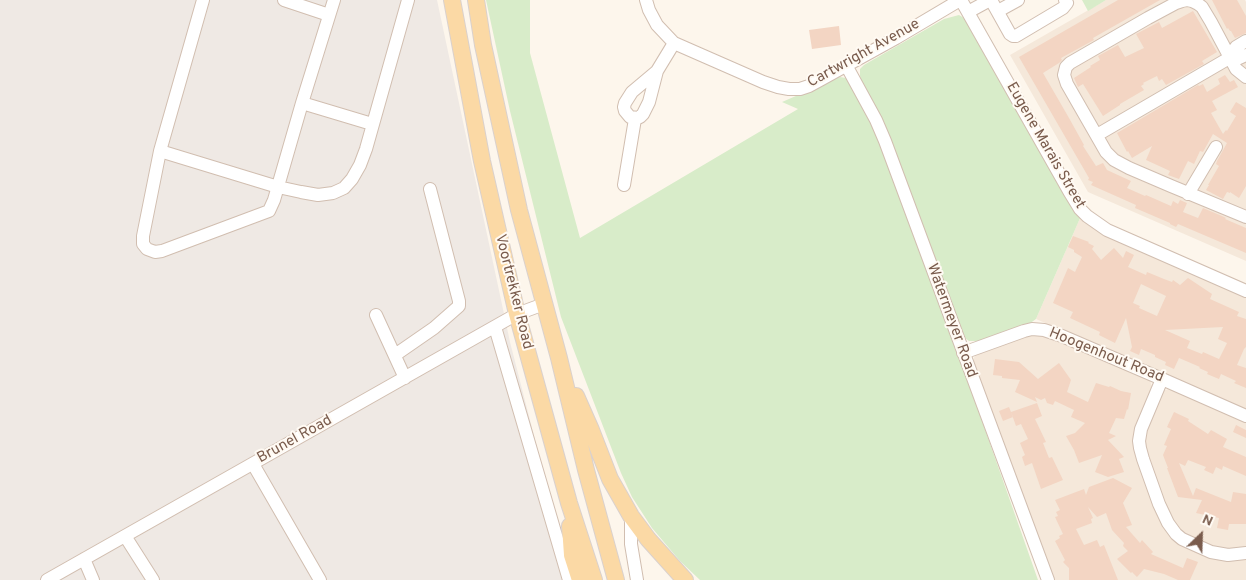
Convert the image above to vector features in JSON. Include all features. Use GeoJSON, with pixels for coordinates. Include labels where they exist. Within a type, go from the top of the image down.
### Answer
{"type":"FeatureCollection","features":[{"type":"Feature","properties":{"kind":"main road","name":"Voortrekker Road"},"geometry":{"type":"LineString","coordinates":[[452,0],[482,161],[517,314],[569,503],[594,580]]}},
{"type":"Feature","properties":{"kind":"main road","name":"Voortrekker Road"},"geometry":{"type":"LineString","coordinates":[[476,0],[483,45],[519,210],[616,580]]}},
{"type":"Feature","properties":{"kind":"main road"},"geometry":{"type":"LineString","coordinates":[[559,358],[610,478],[631,516],[648,539],[686,580]]}},
{"type":"Feature","properties":{"kind":"main road"},"geometry":{"type":"LineString","coordinates":[[569,503],[572,555],[580,580]]}},
{"type":"Feature","properties":{"kind":"street"},"geometry":{"type":"LineString","coordinates":[[203,0],[160,151],[143,236],[143,244],[147,249],[156,252],[269,211],[278,187],[334,0]]}},
{"type":"Feature","properties":{"kind":"street"},"geometry":{"type":"LineString","coordinates":[[284,0],[329,15]]}},
{"type":"Feature","properties":{"kind":"street"},"geometry":{"type":"LineString","coordinates":[[160,151],[278,187],[301,192],[318,195],[333,193],[344,188],[360,165],[366,149],[408,0]]}},
{"type":"Feature","properties":{"kind":"street","name":"Cartwright Avenue"},"geometry":{"type":"LineString","coordinates":[[646,0],[657,25],[674,43],[763,82],[789,89],[809,86],[960,0]]}},
{"type":"Feature","properties":{"kind":"street","name":"Eugene Marais Street"},"geometry":{"type":"LineString","coordinates":[[960,0],[1068,191],[1086,216],[1107,230],[1246,291]]}},
{"type":"Feature","properties":{"kind":"street"},"geometry":{"type":"LineString","coordinates":[[968,12],[993,4],[1018,0]]}},
{"type":"Feature","properties":{"kind":"street"},"geometry":{"type":"LineString","coordinates":[[993,4],[1010,34],[1016,36],[1064,8],[1067,2],[1065,0]]}},
{"type":"Feature","properties":{"kind":"street"},"geometry":{"type":"LineString","coordinates":[[1246,77],[1236,69],[1202,7],[1187,0],[1176,3],[1148,18],[1070,63],[1065,71],[1065,80],[1106,152],[1114,160],[1188,194],[1246,216]]}},
{"type":"Feature","properties":{"kind":"street"},"geometry":{"type":"LineString","coordinates":[[1097,135],[1231,57],[1236,47],[1246,41]]}},
{"type":"Feature","properties":{"kind":"street"},"geometry":{"type":"LineString","coordinates":[[657,71],[632,92],[625,103],[624,112],[630,117],[635,119],[640,117],[646,109],[657,71],[674,43]]}},
{"type":"Feature","properties":{"kind":"street"},"geometry":{"type":"LineString","coordinates":[[1231,57],[1237,59],[1246,55]]}},
{"type":"Feature","properties":{"kind":"street","name":"Watermeyer Road"},"geometry":{"type":"LineString","coordinates":[[846,66],[885,140],[1048,580]]}},
{"type":"Feature","properties":{"kind":"street"},"geometry":{"type":"LineString","coordinates":[[302,103],[372,124]]}},
{"type":"Feature","properties":{"kind":"street"},"geometry":{"type":"LineString","coordinates":[[624,185],[635,119]]}},
{"type":"Feature","properties":{"kind":"street"},"geometry":{"type":"LineString","coordinates":[[1188,194],[1216,147]]}},
{"type":"Feature","properties":{"kind":"street"},"geometry":{"type":"LineString","coordinates":[[395,355],[434,328],[459,306],[430,189]]}},
{"type":"Feature","properties":{"kind":"street","name":"Brunel Road"},"geometry":{"type":"LineString","coordinates":[[47,580],[517,314],[544,304]]}},
{"type":"Feature","properties":{"kind":"street"},"geometry":{"type":"LineString","coordinates":[[376,315],[405,378]]}},
{"type":"Feature","properties":{"kind":"street"},"geometry":{"type":"LineString","coordinates":[[495,327],[569,580]]}},
{"type":"Feature","properties":{"kind":"street","name":"Hoogenhout Road"},"geometry":{"type":"LineString","coordinates":[[963,352],[1024,331],[1044,330],[1162,378],[1246,416]]}},
{"type":"Feature","properties":{"kind":"street"},"geometry":{"type":"LineString","coordinates":[[1162,378],[1141,429],[1139,441],[1143,459],[1168,523],[1182,539],[1212,552],[1228,555],[1246,553]]}},
{"type":"Feature","properties":{"kind":"street"},"geometry":{"type":"LineString","coordinates":[[253,464],[320,580]]}},
{"type":"Feature","properties":{"kind":"street"},"geometry":{"type":"LineString","coordinates":[[631,516],[631,544],[637,580]]}},
{"type":"Feature","properties":{"kind":"street"},"geometry":{"type":"LineString","coordinates":[[125,536],[153,580]]}},
{"type":"Feature","properties":{"kind":"street"},"geometry":{"type":"LineString","coordinates":[[84,559],[93,580]]}},
{"type":"Feature","properties":{"kind":"shaded area"},"geometry":{"type":"Polygon","coordinates":[[[0,0],[437,0],[510,342],[571,580],[0,580],[0,0]]]}},
{"type":"Feature","properties":{"kind":"shaded area"},"geometry":{"type":"Polygon","coordinates":[[[1106,0],[1245,0],[1246,261],[1088,192],[1010,55],[1106,0]]]}},
{"type":"Feature","properties":{"kind":"shaded area"},"geometry":{"type":"Polygon","coordinates":[[[1081,216],[1246,295],[1246,410],[1036,319],[1081,216]]]}},
{"type":"Feature","properties":{"kind":"shaded area"},"geometry":{"type":"Polygon","coordinates":[[[1036,332],[1148,378],[1152,387],[1137,429],[1169,532],[1246,557],[1246,580],[1054,580],[973,361],[975,355],[1036,332]]]}},
{"type":"Feature","properties":{"kind":"shaded area"},"geometry":{"type":"Polygon","coordinates":[[[1172,388],[1246,420],[1246,548],[1233,551],[1214,547],[1183,533],[1169,513],[1145,449],[1145,435],[1162,391],[1172,388]]]}},
{"type":"Feature","properties":{"kind":"green space"},"geometry":{"type":"Polygon","coordinates":[[[486,0],[530,0],[530,53],[580,238],[798,109],[782,102],[840,77],[846,78],[851,82],[882,141],[1038,580],[700,580],[680,561],[652,528],[632,497],[561,317],[510,111],[486,0]]]}},
{"type":"Feature","properties":{"kind":"green space"},"geometry":{"type":"Polygon","coordinates":[[[1082,0],[1106,0],[1088,11],[1082,0]]]}},
{"type":"Feature","properties":{"kind":"green space"},"geometry":{"type":"Polygon","coordinates":[[[959,15],[964,18],[1081,216],[1036,319],[1029,324],[978,341],[969,341],[960,329],[884,122],[860,76],[860,69],[864,65],[944,19],[959,15]]]}},
{"type":"Feature","properties":{"kind":"building"},"geometry":{"type":"Polygon","coordinates":[[[1118,0],[1160,0],[1093,38],[1094,40],[1061,58],[1062,60],[1059,63],[1043,73],[1096,166],[1103,163],[1107,170],[1131,181],[1127,188],[1145,196],[1171,206],[1173,201],[1178,204],[1180,200],[1187,203],[1183,212],[1198,218],[1203,208],[1246,228],[1246,253],[1178,224],[1176,227],[1135,208],[1136,205],[1091,185],[1093,182],[1088,180],[1089,178],[1019,57],[1118,0]]]}},
{"type":"Feature","properties":{"kind":"building"},"geometry":{"type":"Polygon","coordinates":[[[1212,0],[1237,0],[1246,16],[1246,33],[1235,38],[1231,31],[1227,29],[1212,0]]]}},
{"type":"Feature","properties":{"kind":"building"},"geometry":{"type":"Polygon","coordinates":[[[1193,11],[1217,52],[1202,61],[1204,64],[1166,85],[1162,79],[1159,81],[1157,76],[1143,83],[1141,86],[1144,90],[1103,116],[1083,84],[1078,87],[1074,78],[1100,60],[1098,56],[1118,45],[1125,57],[1144,48],[1136,34],[1159,22],[1162,28],[1193,11]]]}},
{"type":"Feature","properties":{"kind":"building"},"geometry":{"type":"Polygon","coordinates":[[[839,26],[841,45],[812,49],[809,30],[839,26]]]}},
{"type":"Feature","properties":{"kind":"building"},"geometry":{"type":"Polygon","coordinates":[[[1225,75],[1230,82],[1234,80],[1238,87],[1212,101],[1217,110],[1211,113],[1223,134],[1236,116],[1230,112],[1236,102],[1246,108],[1246,186],[1239,198],[1227,192],[1223,199],[1206,190],[1219,166],[1216,164],[1217,161],[1227,143],[1213,134],[1203,152],[1200,151],[1194,164],[1188,161],[1179,179],[1168,175],[1170,171],[1146,160],[1152,146],[1132,158],[1117,133],[1198,85],[1203,84],[1207,92],[1220,84],[1218,79],[1225,75]]]}},
{"type":"Feature","properties":{"kind":"building"},"geometry":{"type":"Polygon","coordinates":[[[1073,236],[1094,246],[1092,249],[1101,260],[1114,248],[1123,258],[1126,251],[1134,255],[1128,267],[1146,275],[1147,272],[1172,282],[1173,280],[1180,285],[1188,278],[1212,294],[1210,299],[1239,312],[1237,316],[1246,319],[1246,347],[1237,365],[1246,368],[1246,388],[1234,383],[1236,381],[1221,374],[1219,379],[1207,374],[1208,372],[1200,367],[1179,358],[1174,369],[1165,365],[1166,362],[1155,357],[1155,355],[1141,349],[1139,355],[1130,351],[1132,347],[1126,318],[1115,343],[1099,335],[1100,332],[1070,318],[1073,312],[1053,303],[1068,268],[1075,272],[1082,257],[1068,247],[1073,236]],[[1141,284],[1133,303],[1140,306],[1139,308],[1157,316],[1166,296],[1141,284]],[[1223,327],[1165,330],[1190,341],[1187,348],[1219,359],[1227,343],[1218,339],[1223,327]]]}},
{"type":"Feature","properties":{"kind":"building"},"geometry":{"type":"Polygon","coordinates":[[[995,359],[1019,362],[1038,379],[1059,363],[1071,380],[1067,392],[1088,402],[1096,383],[1131,393],[1128,410],[1124,419],[1116,418],[1109,433],[1116,436],[1108,440],[1124,457],[1119,459],[1124,472],[1108,477],[1095,472],[1102,455],[1079,463],[1066,436],[1075,433],[1085,423],[1071,417],[1074,410],[1055,401],[1053,405],[1047,403],[1045,398],[1041,400],[1035,397],[1037,402],[1015,392],[1020,380],[993,375],[995,359]]]}},
{"type":"Feature","properties":{"kind":"building"},"geometry":{"type":"Polygon","coordinates":[[[1037,403],[1042,416],[1035,419],[1046,442],[1043,443],[1049,458],[1052,457],[1063,480],[1041,489],[1032,463],[1025,466],[1022,457],[1025,455],[1020,443],[1028,439],[1021,424],[1016,426],[1011,412],[1037,403]]]}},
{"type":"Feature","properties":{"kind":"building"},"geometry":{"type":"Polygon","coordinates":[[[1009,407],[1013,417],[1003,421],[999,411],[1009,407]]]}},
{"type":"Feature","properties":{"kind":"building"},"geometry":{"type":"Polygon","coordinates":[[[1174,412],[1189,419],[1188,421],[1208,434],[1211,430],[1227,439],[1223,447],[1246,457],[1246,476],[1223,466],[1222,470],[1216,467],[1213,474],[1204,470],[1206,467],[1188,460],[1185,466],[1179,463],[1193,496],[1196,488],[1231,502],[1233,492],[1246,494],[1246,524],[1229,524],[1228,530],[1217,528],[1219,518],[1196,513],[1202,500],[1178,497],[1163,455],[1167,446],[1164,445],[1171,429],[1167,427],[1174,412]]]}},
{"type":"Feature","properties":{"kind":"building"},"geometry":{"type":"Polygon","coordinates":[[[1236,425],[1246,430],[1246,438],[1233,432],[1236,425]]]}},
{"type":"Feature","properties":{"kind":"building"},"geometry":{"type":"Polygon","coordinates":[[[1113,478],[1132,488],[1123,503],[1132,525],[1126,527],[1140,543],[1142,540],[1153,552],[1151,554],[1183,568],[1187,558],[1198,562],[1190,580],[1178,580],[1144,569],[1137,577],[1131,573],[1117,559],[1128,551],[1123,546],[1124,543],[1112,530],[1106,513],[1097,517],[1088,507],[1093,518],[1091,519],[1092,523],[1076,529],[1084,545],[1097,540],[1100,547],[1104,545],[1118,580],[1069,580],[1069,568],[1063,562],[1065,560],[1055,541],[1063,534],[1055,517],[1058,516],[1056,512],[1060,510],[1055,500],[1084,489],[1086,495],[1089,487],[1113,478]]]}}]}
